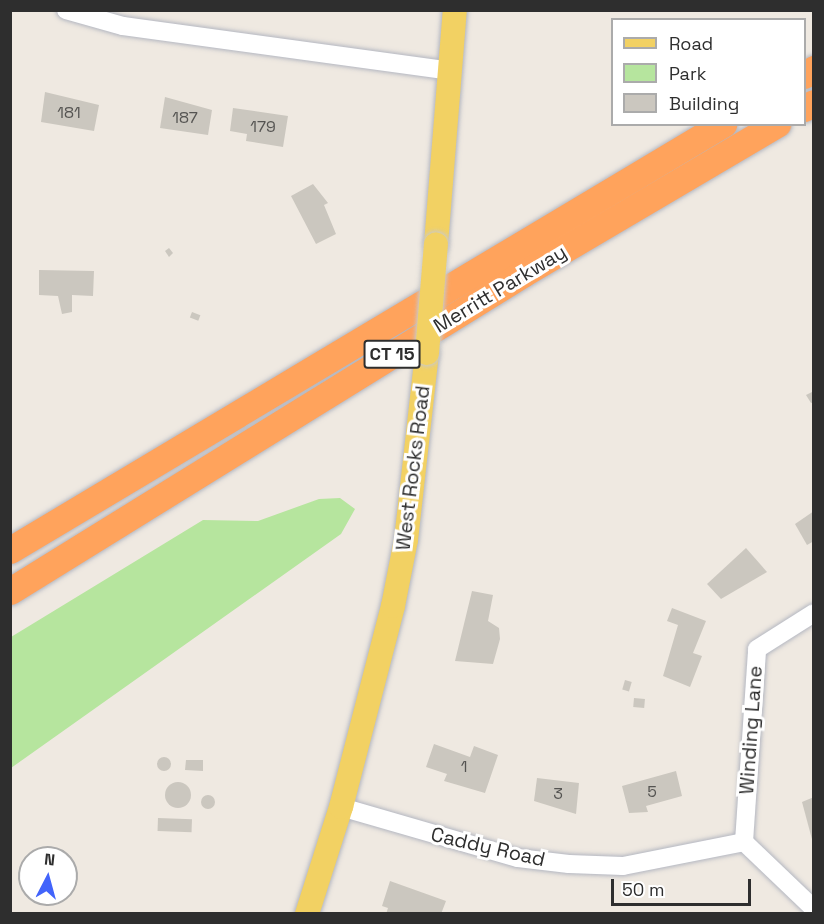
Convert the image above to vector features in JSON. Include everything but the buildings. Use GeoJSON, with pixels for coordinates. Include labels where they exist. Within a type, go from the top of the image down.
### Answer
{"type":"FeatureCollection","features":[{"type":"Feature","properties":{"kind":"highway","name":"Merritt Parkway"},"geometry":{"type":"LineString","coordinates":[[10,550],[720,126]]}},
{"type":"Feature","properties":{"kind":"highway","name":"Merritt Parkway"},"geometry":{"type":"LineString","coordinates":[[10,591],[514,280],[774,126]]}},
{"type":"Feature","properties":{"kind":"main road","name":"West Rocks Road"},"geometry":{"type":"LineString","coordinates":[[307,914],[341,807],[406,540],[427,353],[455,10]]}},
{"type":"Feature","properties":{"kind":"street"},"geometry":{"type":"LineString","coordinates":[[66,10],[123,26],[450,71]]}},
{"type":"Feature","properties":{"kind":"street","name":"Winding Lane"},"geometry":{"type":"LineString","coordinates":[[744,842],[757,649],[813,613]]}},
{"type":"Feature","properties":{"kind":"street","name":"Caddy Road"},"geometry":{"type":"LineString","coordinates":[[341,807],[507,855],[569,864],[623,866],[744,842]]}},
{"type":"Feature","properties":{"kind":"street"},"geometry":{"type":"LineString","coordinates":[[744,842],[813,909]]}},
{"type":"Feature","properties":{"kind":"green space"},"geometry":{"type":"Polygon","coordinates":[[[340,498],[355,509],[341,534],[11,768],[11,637],[203,520],[258,521],[319,499],[340,498]]]}}]}
